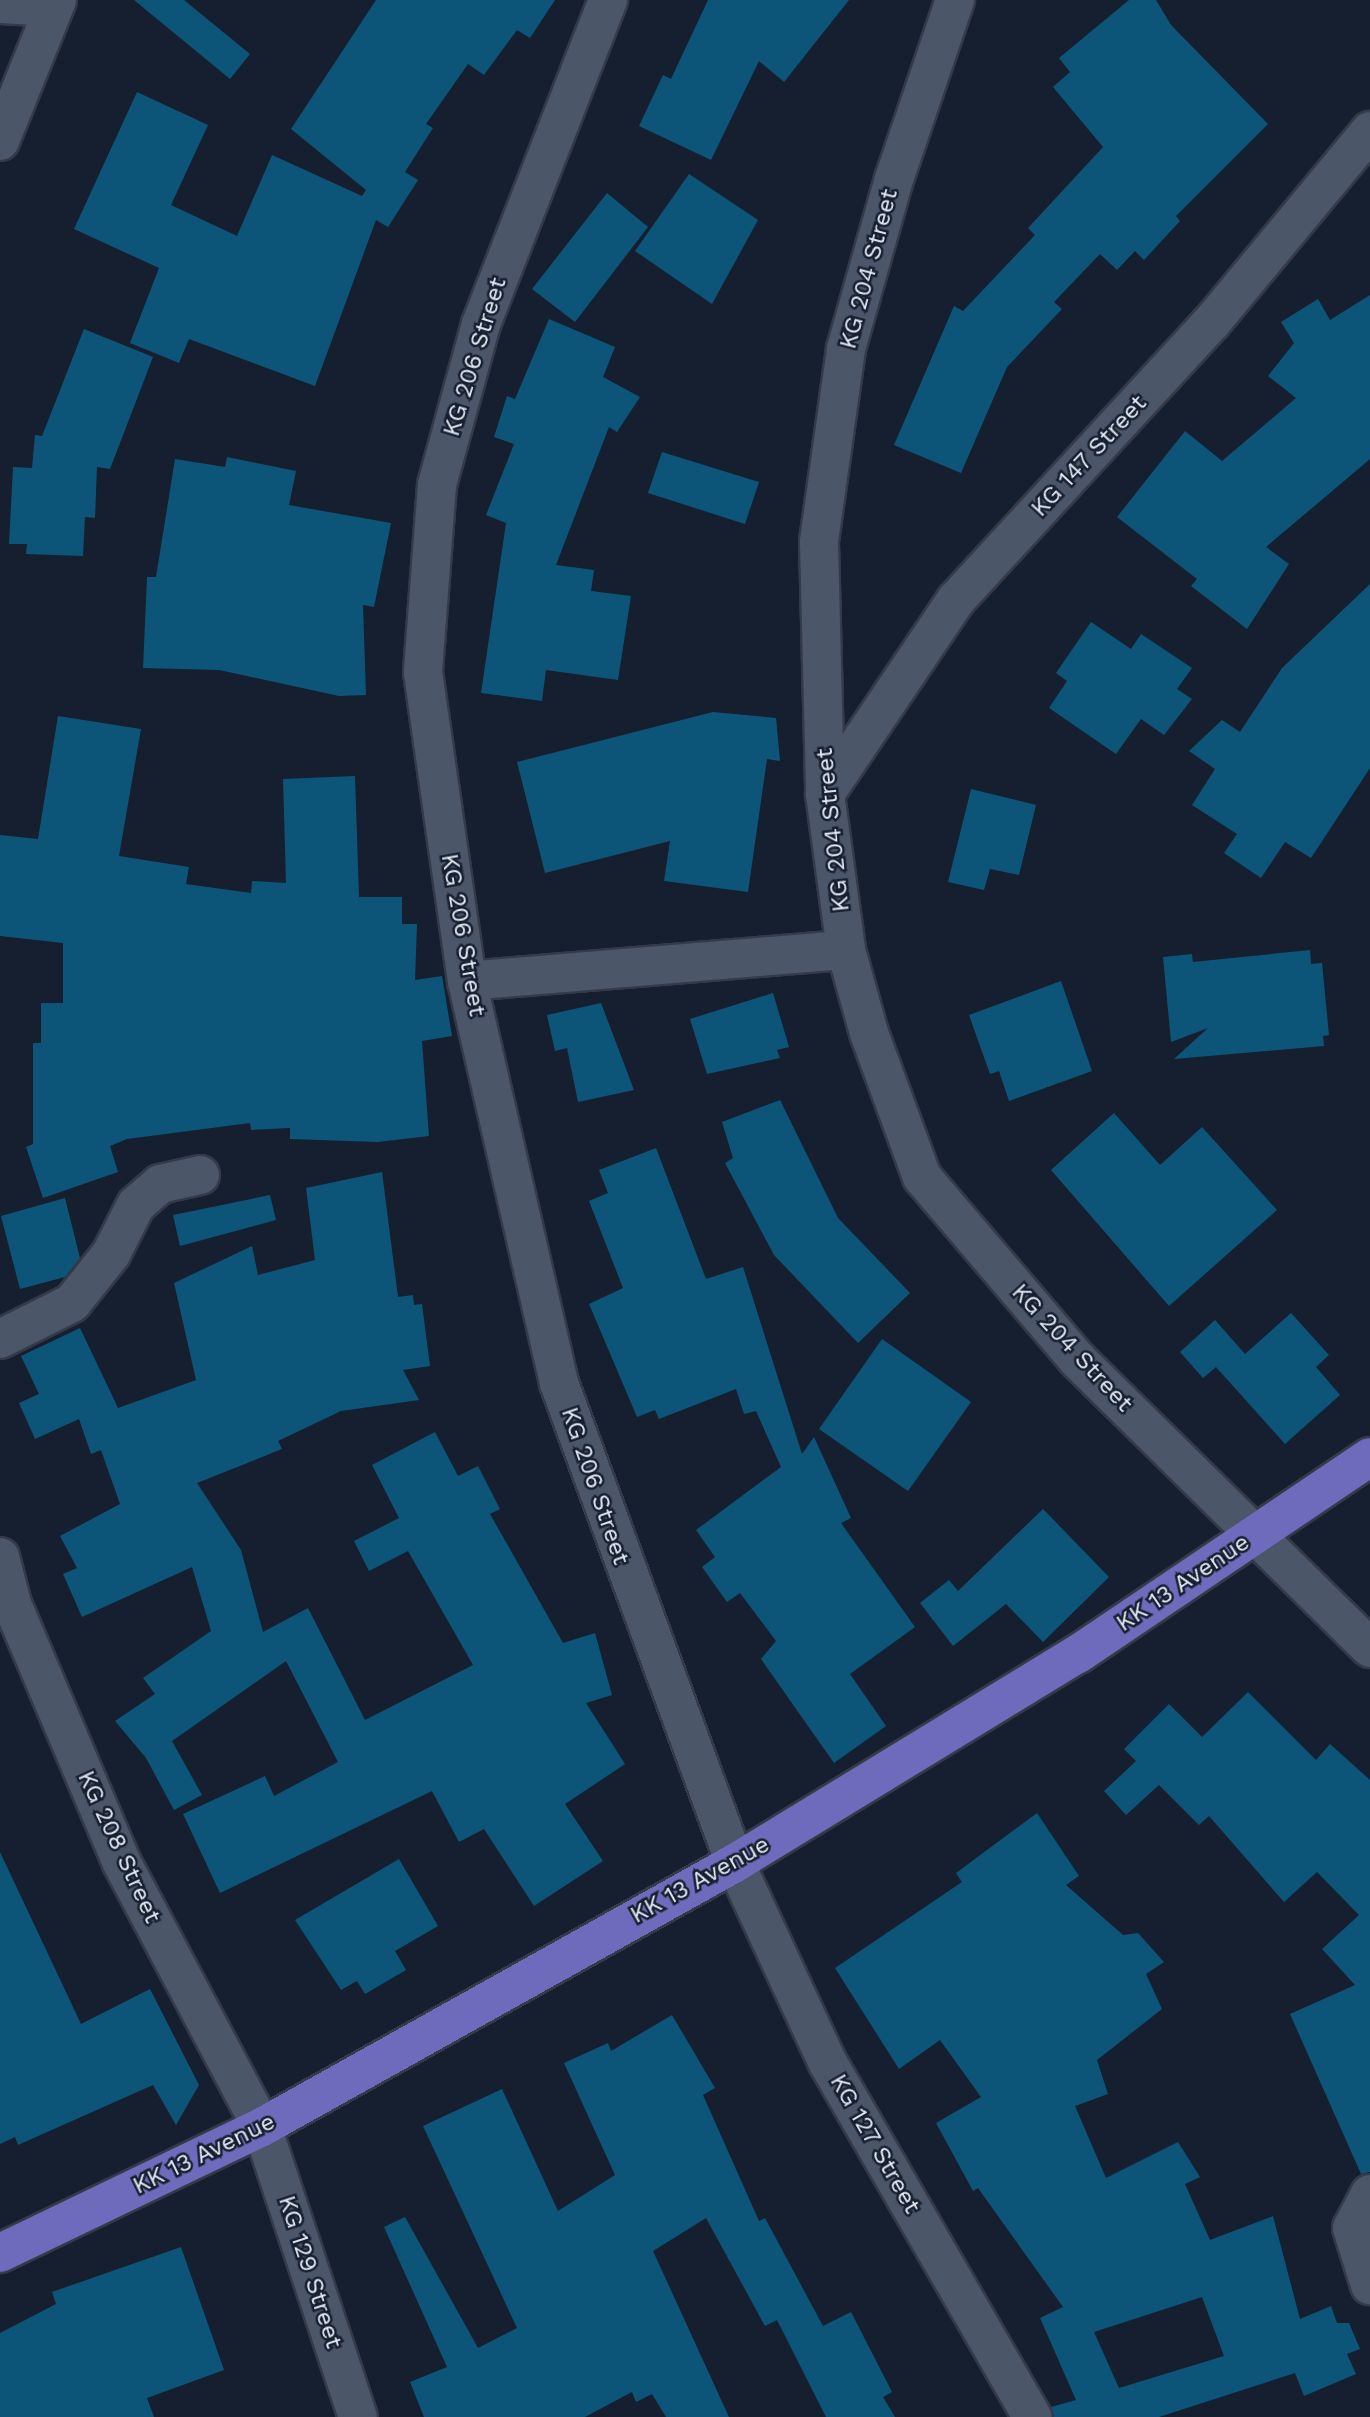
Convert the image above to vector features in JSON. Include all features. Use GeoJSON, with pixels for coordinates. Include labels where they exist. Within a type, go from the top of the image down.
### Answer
{"type":"FeatureCollection","features":[{"type":"Feature","properties":{"kind":"main road","name":"KK 13 Avenue"},"geometry":{"type":"LineString","coordinates":[[0,2253],[262,2127],[735,1863],[1078,1654],[1370,1457]]}},
{"type":"Feature","properties":{"kind":"street","name":"KG 206 Street"},"geometry":{"type":"LineString","coordinates":[[608,0],[481,324],[437,485],[423,672],[467,981],[559,1383],[735,1863]]}},
{"type":"Feature","properties":{"kind":"street","name":"KG 204 Street"},"geometry":{"type":"LineString","coordinates":[[955,0],[894,179],[846,349],[819,542],[825,794],[846,950],[869,1032],[922,1177],[1078,1360],[1370,1648]]}},
{"type":"Feature","properties":{"kind":"street"},"geometry":{"type":"LineString","coordinates":[[0,4],[55,4],[0,141]]}},
{"type":"Feature","properties":{"kind":"street","name":"KG 147 Street"},"geometry":{"type":"LineString","coordinates":[[825,794],[956,600],[1212,322],[1365,147]]}},
{"type":"Feature","properties":{"kind":"street"},"geometry":{"type":"LineString","coordinates":[[467,981],[846,950]]}},
{"type":"Feature","properties":{"kind":"street"},"geometry":{"type":"LineString","coordinates":[[0,1339],[72,1303],[111,1254],[136,1205],[160,1184],[200,1175]]}},
{"type":"Feature","properties":{"kind":"street","name":"KG 208 Street"},"geometry":{"type":"LineString","coordinates":[[0,1557],[12,1604],[122,1863],[262,2127]]}},
{"type":"Feature","properties":{"kind":"street","name":"KG 127 Street"},"geometry":{"type":"LineString","coordinates":[[735,1863],[828,2063],[1032,2417]]}},
{"type":"Feature","properties":{"kind":"street","name":"KG 129 Street"},"geometry":{"type":"LineString","coordinates":[[262,2127],[358,2417]]}},
{"type":"Feature","properties":{"kind":"street"},"geometry":{"type":"LineString","coordinates":[[1370,2194],[1352,2228],[1370,2286]]}},
{"type":"Feature","properties":{"kind":"building"},"geometry":{"type":"Polygon","coordinates":[[[134,0],[184,0],[250,54],[230,79],[134,0]]]}},
{"type":"Feature","properties":{"kind":"building"},"geometry":{"type":"Polygon","coordinates":[[[376,0],[555,0],[530,38],[517,30],[484,75],[468,64],[426,124],[433,128],[405,172],[418,180],[388,227],[376,220],[315,386],[189,339],[179,363],[130,343],[159,268],[74,229],[137,92],[208,125],[171,205],[237,236],[272,155],[362,196],[366,190],[291,129],[376,0]]]}},
{"type":"Feature","properties":{"kind":"building"},"geometry":{"type":"Polygon","coordinates":[[[708,0],[849,0],[784,82],[759,61],[711,160],[639,126],[663,75],[671,79],[708,0]]]}},
{"type":"Feature","properties":{"kind":"building"},"geometry":{"type":"Polygon","coordinates":[[[1129,0],[1156,0],[1171,25],[1268,124],[1176,216],[1180,221],[1144,260],[1135,251],[1117,270],[1100,254],[1054,302],[1062,309],[1007,367],[961,473],[894,445],[954,306],[963,311],[1035,235],[1028,228],[1103,147],[1053,87],[1070,72],[1059,58],[1129,0]]]}},
{"type":"Feature","properties":{"kind":"building"},"geometry":{"type":"Polygon","coordinates":[[[689,174],[758,220],[712,304],[635,251],[689,174]]]}},
{"type":"Feature","properties":{"kind":"building"},"geometry":{"type":"Polygon","coordinates":[[[607,193],[648,227],[575,322],[532,289],[607,193]]]}},
{"type":"Feature","properties":{"kind":"building"},"geometry":{"type":"Polygon","coordinates":[[[1370,295],[1370,459],[1266,547],[1289,564],[1247,629],[1191,586],[1197,579],[1117,517],[1185,431],[1222,461],[1296,398],[1268,376],[1294,343],[1281,322],[1318,299],[1330,320],[1370,295]]]}},
{"type":"Feature","properties":{"kind":"building"},"geometry":{"type":"Polygon","coordinates":[[[549,319],[615,347],[603,377],[640,397],[617,432],[609,427],[556,565],[594,570],[591,591],[631,596],[618,680],[546,670],[542,701],[481,693],[506,523],[486,515],[514,444],[494,437],[507,396],[515,399],[549,319]]]}},
{"type":"Feature","properties":{"kind":"building"},"geometry":{"type":"Polygon","coordinates":[[[84,329],[153,357],[110,469],[97,467],[95,518],[85,517],[83,556],[26,554],[27,544],[9,544],[13,467],[32,468],[35,435],[42,436],[84,329]]]}},
{"type":"Feature","properties":{"kind":"building"},"geometry":{"type":"Polygon","coordinates":[[[662,452],[759,482],[745,524],[648,493],[662,452]]]}},
{"type":"Feature","properties":{"kind":"building"},"geometry":{"type":"Polygon","coordinates":[[[227,457],[296,471],[289,505],[391,523],[374,607],[363,605],[366,695],[339,696],[219,670],[143,668],[147,577],[156,577],[175,459],[225,467],[227,457]]]}},
{"type":"Feature","properties":{"kind":"building"},"geometry":{"type":"Polygon","coordinates":[[[1370,584],[1370,768],[1311,858],[1285,842],[1261,878],[1224,853],[1237,834],[1192,805],[1215,769],[1189,751],[1222,720],[1240,732],[1282,668],[1370,584]]]}},
{"type":"Feature","properties":{"kind":"building"},"geometry":{"type":"Polygon","coordinates":[[[1091,622],[1131,649],[1141,634],[1192,668],[1177,689],[1192,699],[1164,735],[1141,719],[1116,754],[1049,708],[1067,681],[1056,673],[1091,622]]]}},
{"type":"Feature","properties":{"kind":"building"},"geometry":{"type":"Polygon","coordinates":[[[713,712],[776,718],[780,761],[767,759],[748,892],[664,881],[670,841],[545,873],[517,762],[713,712]]]}},
{"type":"Feature","properties":{"kind":"building"},"geometry":{"type":"Polygon","coordinates":[[[58,716],[141,729],[119,856],[189,867],[186,884],[251,893],[252,881],[286,883],[283,779],[355,776],[359,897],[402,897],[402,924],[417,924],[415,980],[442,976],[452,1036],[422,1041],[429,1136],[378,1142],[290,1139],[290,1128],[251,1130],[250,1123],[127,1139],[110,1146],[118,1172],[43,1198],[26,1147],[33,1144],[33,1043],[41,1043],[41,1003],[63,1003],[63,943],[0,936],[0,835],[38,839],[58,716]]]}},
{"type":"Feature","properties":{"kind":"building"},"geometry":{"type":"Polygon","coordinates":[[[971,789],[1036,805],[1019,875],[990,869],[984,890],[948,882],[971,789]]]}},
{"type":"Feature","properties":{"kind":"building"},"geometry":{"type":"Polygon","coordinates":[[[1310,950],[1311,964],[1322,963],[1329,1035],[1323,1036],[1324,1046],[1174,1059],[1208,1028],[1171,1042],[1163,957],[1192,954],[1193,962],[1310,950]]]}},
{"type":"Feature","properties":{"kind":"building"},"geometry":{"type":"Polygon","coordinates":[[[1061,981],[1092,1071],[1009,1101],[999,1071],[990,1074],[969,1015],[1061,981]]]}},
{"type":"Feature","properties":{"kind":"building"},"geometry":{"type":"Polygon","coordinates":[[[773,993],[789,1047],[777,1050],[780,1058],[707,1074],[690,1019],[773,993]]]}},
{"type":"Feature","properties":{"kind":"building"},"geometry":{"type":"Polygon","coordinates":[[[601,1003],[634,1090],[578,1102],[567,1048],[555,1051],[547,1015],[601,1003]]]}},
{"type":"Feature","properties":{"kind":"building"},"geometry":{"type":"Polygon","coordinates":[[[780,1100],[838,1218],[910,1293],[858,1343],[774,1255],[725,1163],[733,1158],[722,1122],[780,1100]]]}},
{"type":"Feature","properties":{"kind":"building"},"geometry":{"type":"Polygon","coordinates":[[[1114,1113],[1160,1165],[1202,1127],[1277,1210],[1169,1306],[1051,1170],[1114,1113]]]}},
{"type":"Feature","properties":{"kind":"building"},"geometry":{"type":"Polygon","coordinates":[[[656,1148],[706,1279],[743,1267],[802,1454],[814,1437],[851,1518],[841,1523],[915,1627],[850,1674],[886,1726],[834,1763],[761,1659],[776,1641],[740,1593],[727,1602],[702,1567],[715,1557],[696,1530],[781,1467],[756,1411],[744,1414],[736,1389],[659,1419],[655,1410],[637,1417],[589,1304],[623,1288],[589,1201],[608,1193],[599,1170],[656,1148]]]}},
{"type":"Feature","properties":{"kind":"building"},"geometry":{"type":"Polygon","coordinates":[[[382,1172],[398,1297],[413,1295],[414,1305],[422,1304],[430,1366],[403,1370],[419,1400],[341,1411],[278,1441],[282,1449],[197,1483],[241,1550],[263,1632],[308,1608],[365,1720],[473,1665],[408,1551],[369,1571],[354,1541],[399,1518],[372,1465],[435,1432],[458,1476],[478,1466],[500,1509],[490,1514],[563,1643],[595,1633],[612,1695],[586,1703],[625,1764],[565,1804],[603,1861],[534,1906],[484,1829],[459,1842],[432,1791],[220,1893],[183,1814],[265,1776],[274,1796],[338,1762],[286,1661],[172,1741],[202,1795],[174,1810],[146,1758],[115,1721],[155,1694],[143,1678],[211,1631],[192,1567],[82,1617],[63,1574],[77,1568],[60,1536],[120,1504],[101,1450],[91,1454],[79,1419],[35,1439],[19,1403],[39,1394],[21,1356],[80,1328],[118,1408],[196,1380],[174,1283],[252,1246],[258,1275],[315,1260],[306,1188],[382,1172]]]}},
{"type":"Feature","properties":{"kind":"building"},"geometry":{"type":"Polygon","coordinates":[[[270,1195],[276,1220],[180,1246],[173,1215],[270,1195]]]}},
{"type":"Feature","properties":{"kind":"building"},"geometry":{"type":"Polygon","coordinates":[[[65,1198],[80,1258],[65,1277],[20,1289],[1,1216],[65,1198]]]}},
{"type":"Feature","properties":{"kind":"building"},"geometry":{"type":"Polygon","coordinates":[[[1291,1313],[1329,1355],[1316,1367],[1340,1395],[1285,1444],[1216,1367],[1203,1378],[1180,1352],[1215,1320],[1245,1354],[1291,1313]]]}},
{"type":"Feature","properties":{"kind":"building"},"geometry":{"type":"Polygon","coordinates":[[[882,1339],[971,1402],[908,1491],[819,1429],[882,1339]]]}},
{"type":"Feature","properties":{"kind":"building"},"geometry":{"type":"Polygon","coordinates":[[[1043,1509],[1109,1577],[1043,1642],[1006,1604],[953,1646],[920,1603],[949,1580],[958,1591],[1043,1509]]]}},
{"type":"Feature","properties":{"kind":"building"},"geometry":{"type":"Polygon","coordinates":[[[1248,1692],[1316,1760],[1330,1744],[1370,1780],[1370,2172],[1361,2174],[1290,2014],[1355,1985],[1322,1949],[1359,1915],[1317,1872],[1284,1902],[1209,1816],[1199,1825],[1159,1785],[1126,1815],[1104,1791],[1136,1761],[1124,1749],[1169,1704],[1202,1737],[1248,1692]]]}},
{"type":"Feature","properties":{"kind":"building"},"geometry":{"type":"Polygon","coordinates":[[[1037,1813],[1079,1876],[1066,1885],[1123,1935],[1138,1933],[1164,1962],[1146,1974],[1162,2009],[1097,2060],[1108,2094],[1075,2106],[1106,2178],[1178,2142],[1200,2177],[1185,2184],[1210,2240],[1273,2216],[1300,2319],[1331,2306],[1337,2323],[1349,2323],[1360,2349],[1347,2354],[1356,2374],[1304,2396],[1295,2373],[1159,2417],[1054,2417],[1051,2407],[1076,2400],[1040,2318],[1063,2307],[978,2188],[973,2191],[936,2123],[981,2097],[940,2040],[899,2069],[835,1968],[962,1882],[956,1873],[1037,1813]],[[1202,2297],[1094,2332],[1119,2388],[1224,2356],[1202,2297]]]}},
{"type":"Feature","properties":{"kind":"building"},"geometry":{"type":"Polygon","coordinates":[[[0,1852],[81,2024],[150,1989],[199,2085],[176,2125],[153,2085],[18,2145],[15,2137],[0,2144],[0,1852]]]}},
{"type":"Feature","properties":{"kind":"building"},"geometry":{"type":"Polygon","coordinates":[[[399,1859],[438,1926],[395,1951],[406,1970],[365,1994],[357,1981],[341,1990],[295,1920],[399,1859]]]}},
{"type":"Feature","properties":{"kind":"building"},"geometry":{"type":"Polygon","coordinates":[[[672,2015],[715,2088],[703,2095],[759,2221],[765,2218],[823,2326],[851,2312],[892,2392],[883,2397],[895,2417],[826,2417],[777,2320],[765,2326],[706,2218],[653,2251],[729,2417],[666,2417],[652,2394],[636,2402],[632,2392],[585,2417],[424,2417],[410,2382],[447,2367],[384,2227],[405,2217],[478,2348],[517,2328],[423,2126],[502,2089],[558,2211],[615,2175],[564,2063],[608,2043],[611,2051],[672,2015]]]}},
{"type":"Feature","properties":{"kind":"building"},"geometry":{"type":"Polygon","coordinates":[[[181,2247],[224,2370],[147,2398],[154,2417],[0,2417],[0,2333],[56,2304],[52,2292],[181,2247]]]}}]}
